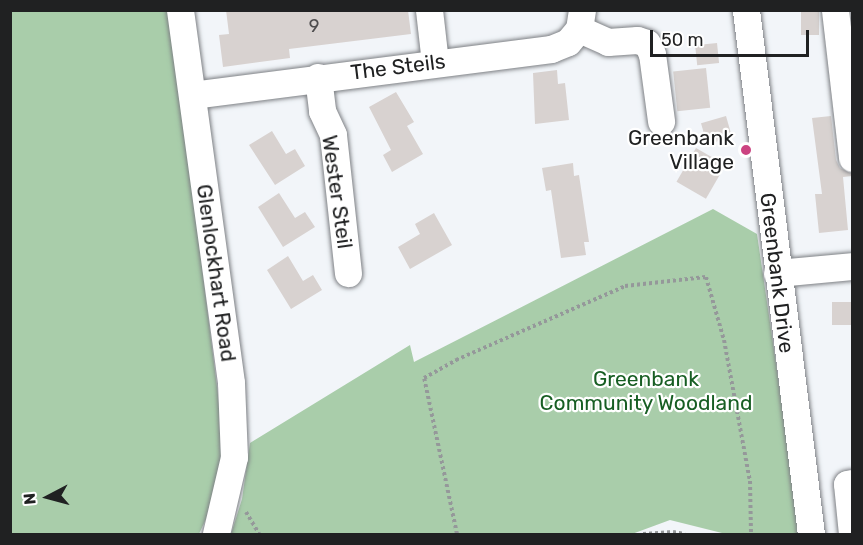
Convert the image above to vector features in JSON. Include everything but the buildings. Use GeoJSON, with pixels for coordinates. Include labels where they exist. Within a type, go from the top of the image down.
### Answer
{"type":"FeatureCollection","features":[{"type":"Feature","properties":{"kind":"street","name":"Glenlockhart Road"},"geometry":{"type":"LineString","coordinates":[[180,10],[231,383],[234,435],[231,478],[216,534]]}},
{"type":"Feature","properties":{"kind":"street"},"geometry":{"type":"LineString","coordinates":[[429,10],[435,63]]}},
{"type":"Feature","properties":{"kind":"street","name":"Greenbank Drive"},"geometry":{"type":"LineString","coordinates":[[746,10],[811,534]]}},
{"type":"Feature","properties":{"kind":"street"},"geometry":{"type":"LineString","coordinates":[[841,11],[852,158]]}},
{"type":"Feature","properties":{"kind":"street","name":"The Steils"},"geometry":{"type":"LineString","coordinates":[[192,95],[318,77],[551,49],[568,42],[580,20]]}},
{"type":"Feature","properties":{"kind":"street"},"geometry":{"type":"LineString","coordinates":[[580,20],[608,42],[637,40],[647,43],[652,54],[662,121]]}},
{"type":"Feature","properties":{"kind":"street","name":"Wester Steil"},"geometry":{"type":"LineString","coordinates":[[318,77],[322,111],[333,135],[348,273]]}},
{"type":"Feature","properties":{"kind":"street"},"geometry":{"type":"LineString","coordinates":[[777,273],[852,266]]}},
{"type":"Feature","properties":{"kind":"street"},"geometry":{"type":"LineString","coordinates":[[852,483],[847,484],[852,534]]}},
{"type":"Feature","properties":{"kind":"path"},"geometry":{"type":"LineString","coordinates":[[457,534],[424,378],[456,360],[625,286],[706,277],[724,340],[750,481],[751,534]]}},
{"type":"Feature","properties":{"kind":"path"},"geometry":{"type":"LineString","coordinates":[[643,534],[673,531],[685,534]]}},
{"type":"Feature","properties":{"kind":"green space"},"geometry":{"type":"Polygon","coordinates":[[[10,11],[170,11],[219,403],[221,464],[206,519],[199,534],[11,534],[10,11]]]}},
{"type":"Feature","properties":{"kind":"green space","name":"Greenbank Community Woodland"},"geometry":{"type":"Polygon","coordinates":[[[713,209],[757,234],[801,534],[726,534],[670,520],[632,534],[231,534],[242,499],[250,443],[410,345],[414,362],[713,209]]]}},
{"type":"Feature","properties":{"kind":"place","name":"Greenbank Village"},"geometry":{"type":"Point","coordinates":[746,150]}}]}
